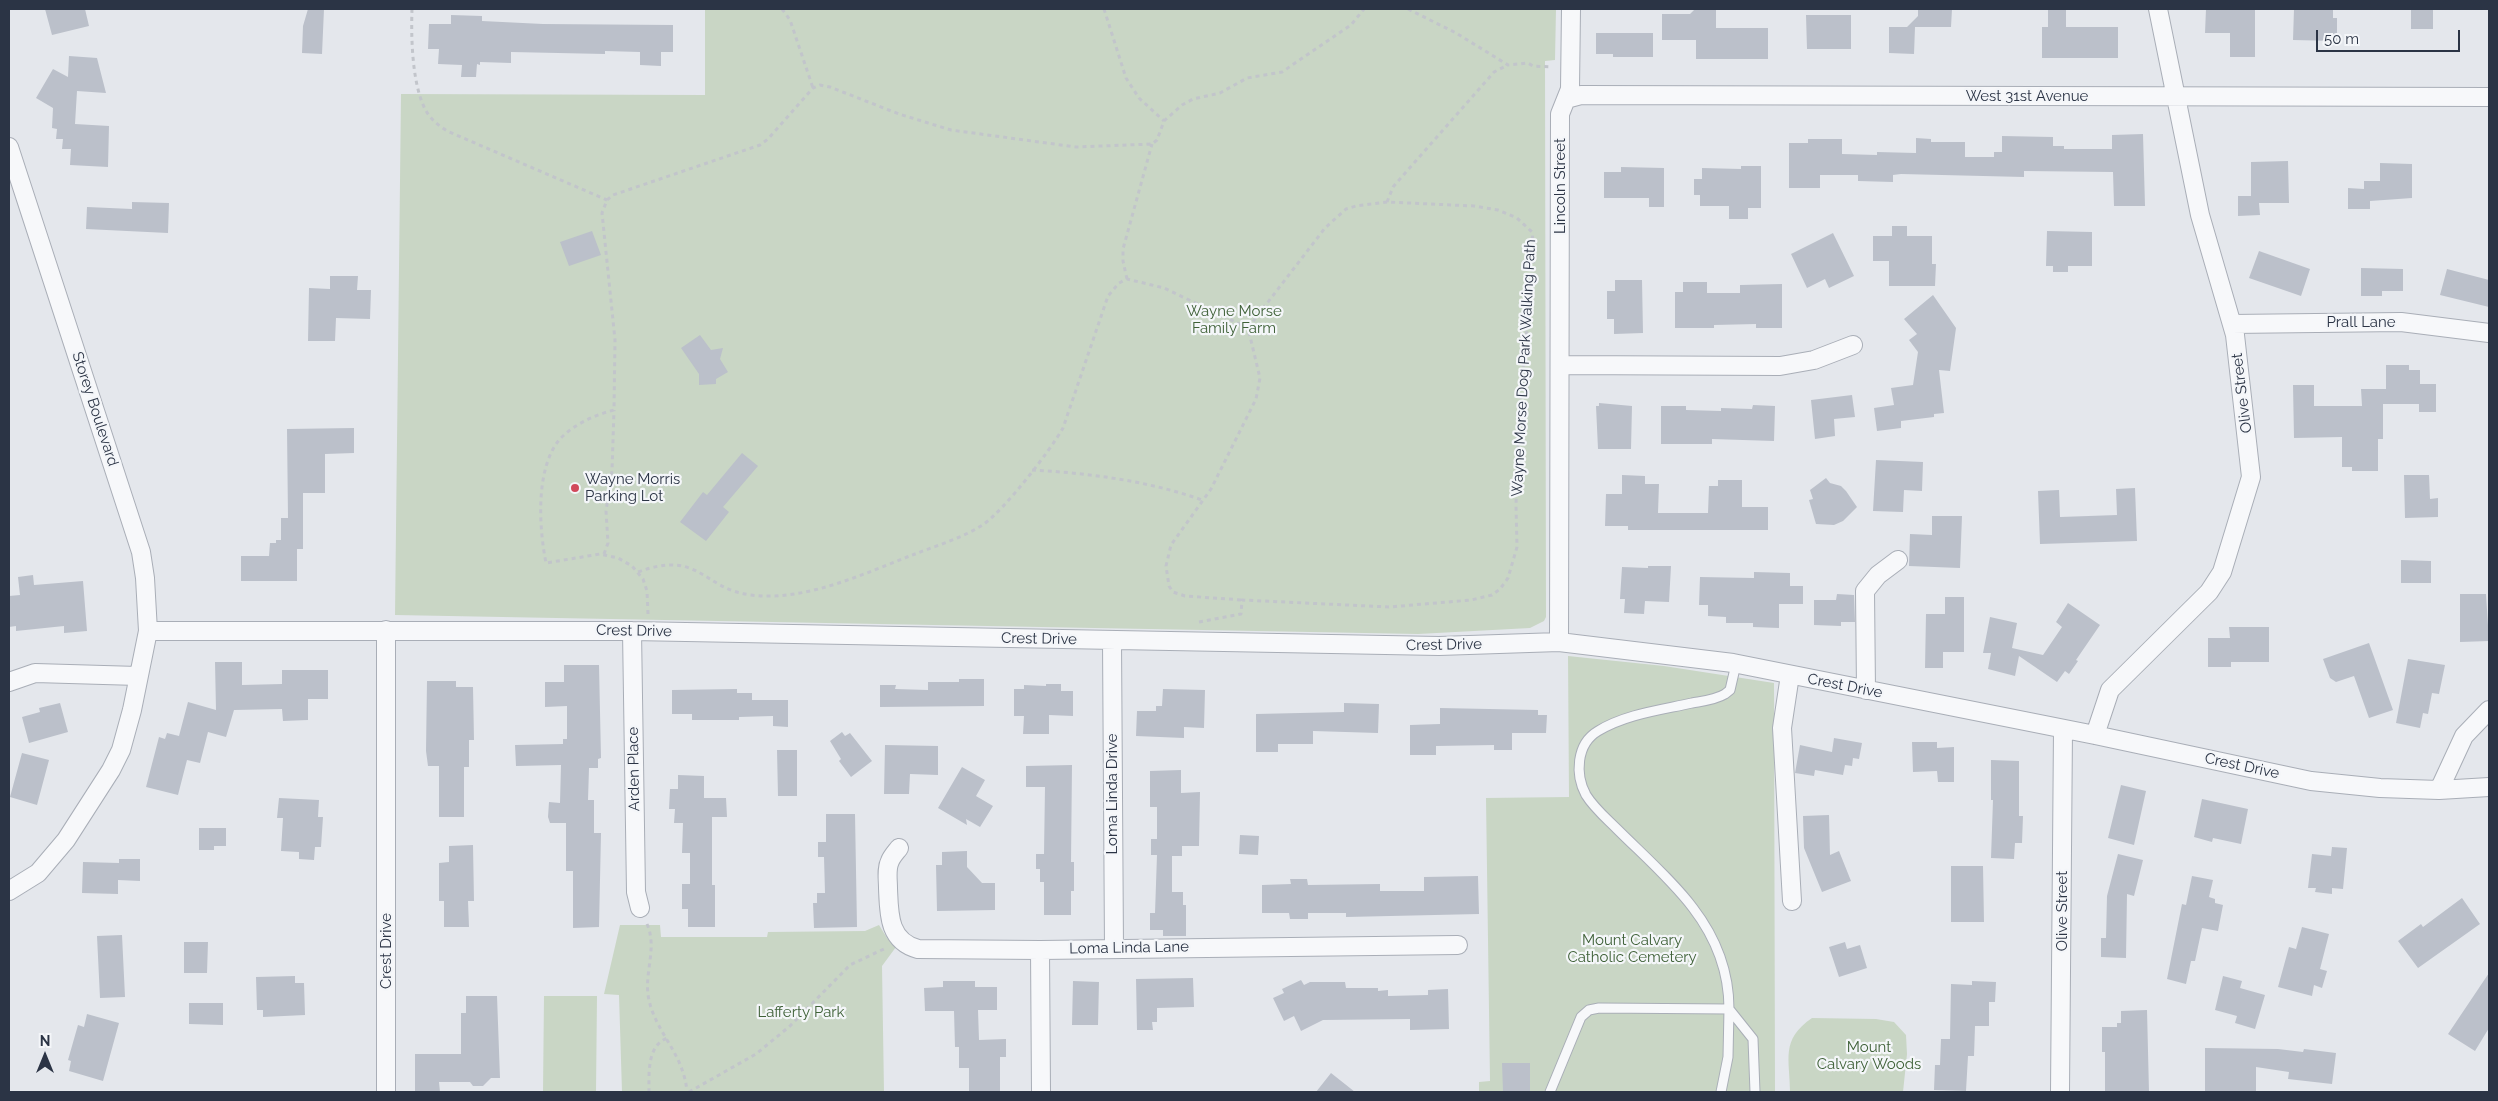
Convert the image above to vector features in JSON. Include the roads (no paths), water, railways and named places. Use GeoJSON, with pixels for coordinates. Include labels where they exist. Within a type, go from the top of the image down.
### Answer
{"type":"FeatureCollection","features":[{"type":"Feature","properties":{"kind":"street","name":"Lincoln Street"},"geometry":{"type":"LineString","coordinates":[[1559,642],[1560,114],[1570,89],[1571,9]]}},
{"type":"Feature","properties":{"kind":"street","name":"Olive Street"},"geometry":{"type":"LineString","coordinates":[[2095,734],[2110,690],[2209,592],[2222,572],[2233,544],[2241,507],[2251,477],[2232,324],[2200,215],[2158,9]]}},
{"type":"Feature","properties":{"kind":"street","name":"West 31st Avenue"},"geometry":{"type":"LineString","coordinates":[[1566,99],[1581,95],[2489,96]]}},
{"type":"Feature","properties":{"kind":"street","name":"Storey Boulevard"},"geometry":{"type":"LineString","coordinates":[[9,147],[141,552],[145,578],[148,631],[121,750],[111,770],[66,840],[38,873],[9,891]]}},
{"type":"Feature","properties":{"kind":"street","name":"Prall Lane"},"geometry":{"type":"LineString","coordinates":[[2232,324],[2400,322],[2489,332]]}},
{"type":"Feature","properties":{"kind":"street"},"geometry":{"type":"LineString","coordinates":[[1560,365],[1780,366],[1814,360],[1853,345]]}},
{"type":"Feature","properties":{"kind":"street"},"geometry":{"type":"LineString","coordinates":[[1866,690],[1865,591],[1878,576],[1898,560]]}},
{"type":"Feature","properties":{"kind":"street","name":"Crest Drive"},"geometry":{"type":"LineString","coordinates":[[386,630],[386,1092]]}},
{"type":"Feature","properties":{"kind":"street","name":"Crest Drive"},"geometry":{"type":"LineString","coordinates":[[148,631],[632,631],[1439,646],[1559,642],[1736,664],[2063,730],[2095,734],[2311,781],[2380,788],[2439,790],[2489,787]]}},
{"type":"Feature","properties":{"kind":"street","name":"Arden Place"},"geometry":{"type":"LineString","coordinates":[[632,631],[636,892],[640,908]]}},
{"type":"Feature","properties":{"kind":"street","name":"Loma Linda Drive"},"geometry":{"type":"LineString","coordinates":[[1112,641],[1114,948]]}},
{"type":"Feature","properties":{"kind":"street"},"geometry":{"type":"LineString","coordinates":[[9,682],[35,673],[138,676]]}},
{"type":"Feature","properties":{"kind":"street"},"geometry":{"type":"LineString","coordinates":[[1790,675],[1782,728],[1792,901]]}},
{"type":"Feature","properties":{"kind":"street"},"geometry":{"type":"LineString","coordinates":[[2439,790],[2464,736],[2489,710]]}},
{"type":"Feature","properties":{"kind":"street","name":"Olive Street"},"geometry":{"type":"LineString","coordinates":[[2060,1092],[2063,730]]}},
{"type":"Feature","properties":{"kind":"street","name":"Loma Linda Lane"},"geometry":{"type":"LineString","coordinates":[[899,848],[890,859],[888,868],[889,916],[898,937],[911,947],[928,950],[1458,945]]}},
{"type":"Feature","properties":{"kind":"street"},"geometry":{"type":"LineString","coordinates":[[1040,950],[1041,1092]]}},
{"type":"Feature","properties":{"kind":"lane"},"geometry":{"type":"LineString","coordinates":[[1720,1092],[1728,1050],[1728,979],[1713,939],[1680,892],[1591,802],[1581,782],[1580,760],[1581,752],[1591,736],[1611,724],[1637,715],[1725,694],[1732,684],[1736,664]]}},
{"type":"Feature","properties":{"kind":"lane"},"geometry":{"type":"LineString","coordinates":[[1550,1092],[1581,1017],[1589,1010],[1599,1008],[1729,1009]]}},
{"type":"Feature","properties":{"kind":"lane"},"geometry":{"type":"LineString","coordinates":[[1729,1009],[1753,1039],[1755,1092]]}},
{"type":"Feature","properties":{"kind":"place","name":"Wayne Morris Parking Lot"},"geometry":{"type":"Point","coordinates":[575,488]}},
{"type":"Feature","properties":{"kind":"park label","name":"Wayne Morse Family Farm"},"geometry":{"type":"Point","coordinates":[1234,320]}},
{"type":"Feature","properties":{"kind":"park label","name":"Mount Calvary Catholic Cemetery"},"geometry":{"type":"Point","coordinates":[1632,948]}},
{"type":"Feature","properties":{"kind":"park label","name":"Lafferty Park"},"geometry":{"type":"Point","coordinates":[801,1012]}},
{"type":"Feature","properties":{"kind":"park label","name":"Mount Calvary Woods"},"geometry":{"type":"Point","coordinates":[1869,1056]}}]}
